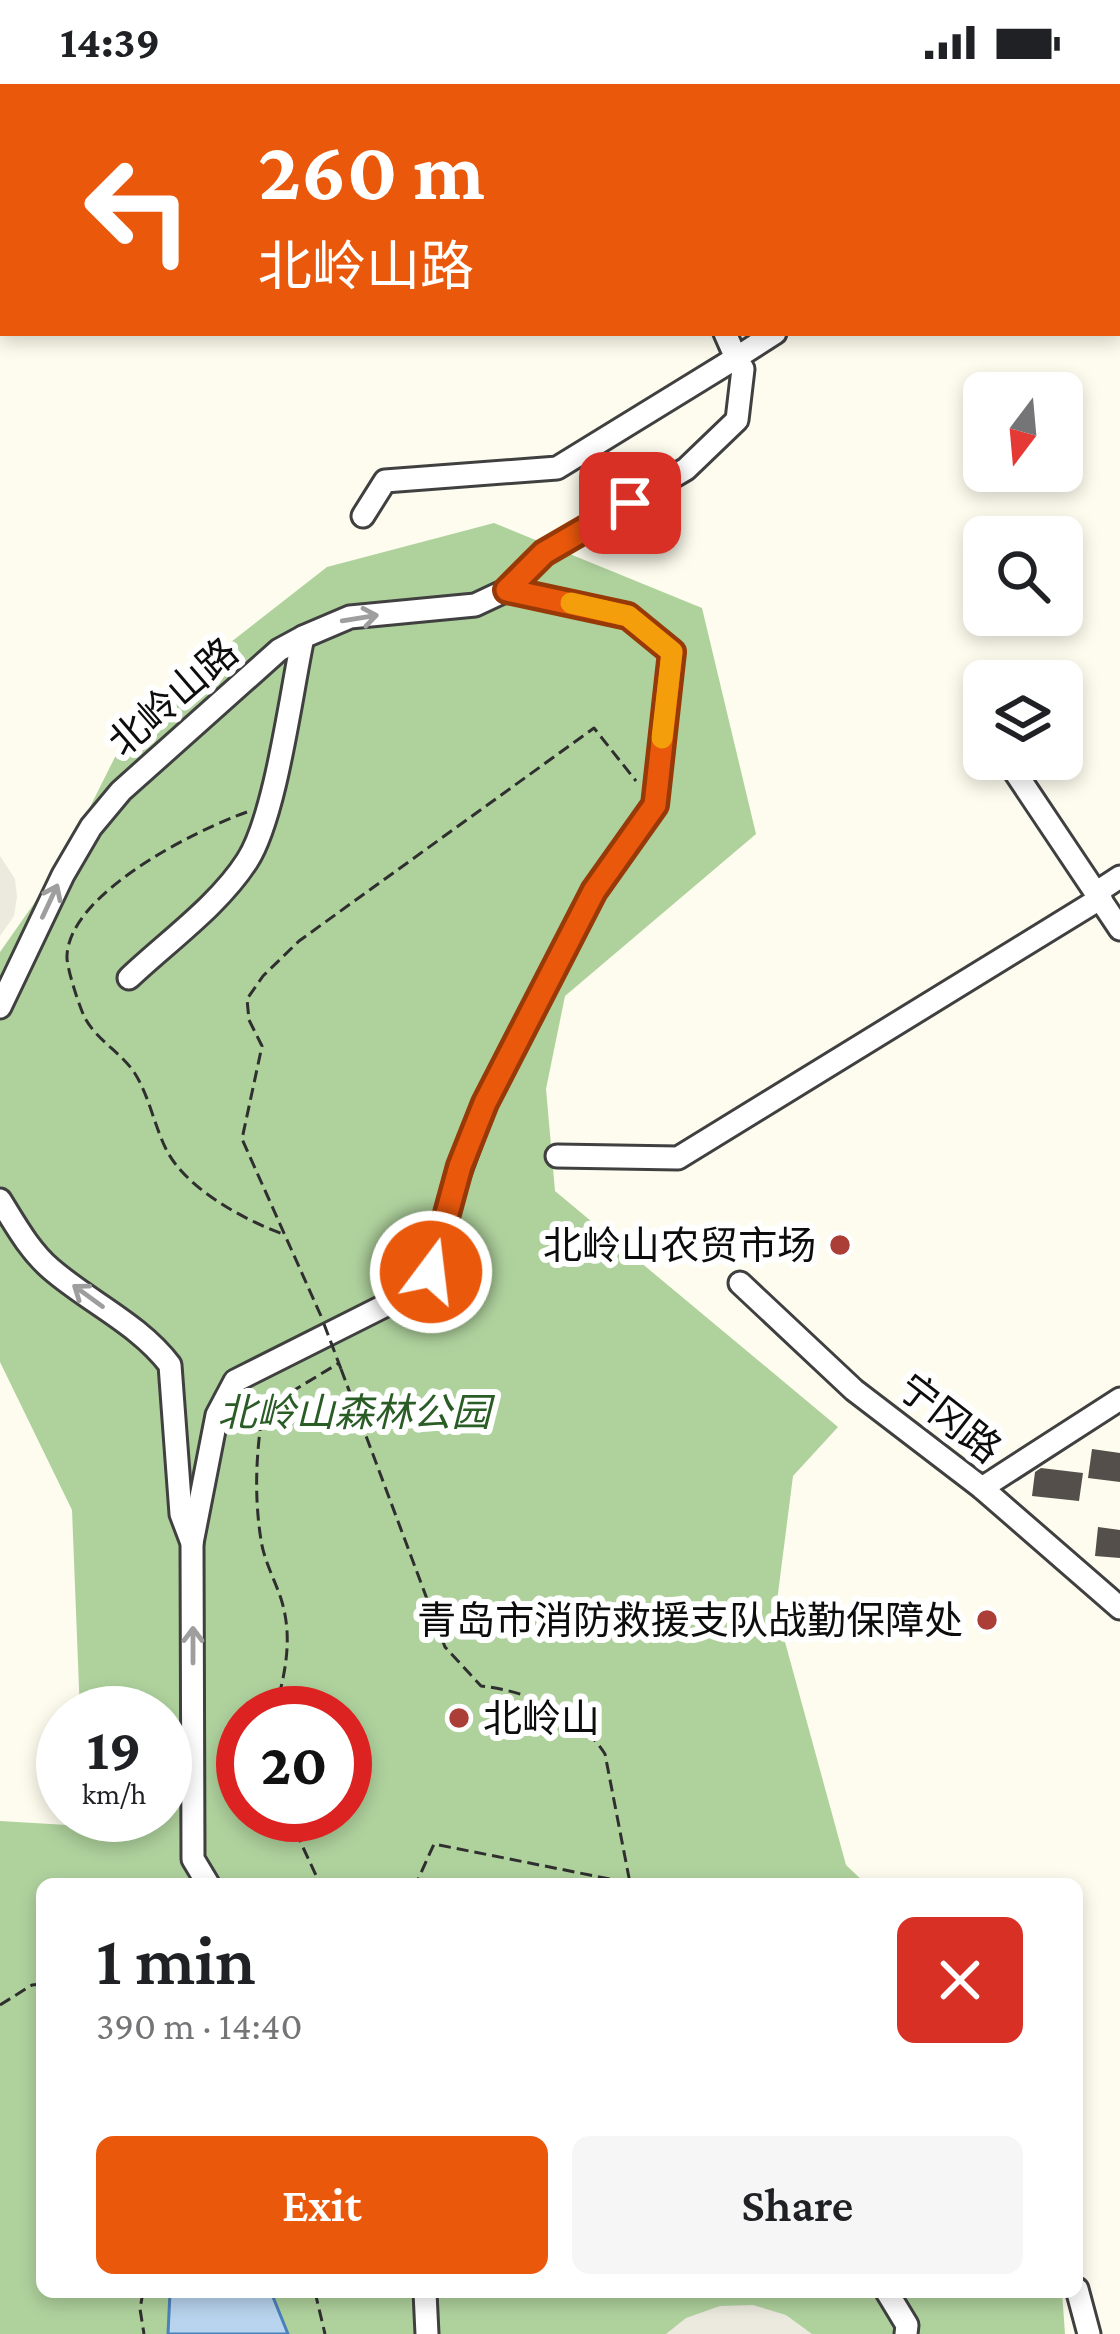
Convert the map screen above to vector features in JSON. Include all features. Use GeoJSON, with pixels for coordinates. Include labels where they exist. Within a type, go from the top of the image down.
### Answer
{"type":"FeatureCollection","features":[{"type":"Feature","properties":{"kind":"street"},"geometry":{"type":"LineString","coordinates":[[726,336],[736,358]]}},
{"type":"Feature","properties":{"kind":"street"},"geometry":{"type":"LineString","coordinates":[[363,516],[385,481],[556,468],[770,336]]}},
{"type":"Feature","properties":{"kind":"street","name":"北岭山路"},"geometry":{"type":"LineString","coordinates":[[0,1007],[62,875],[106,809],[121,790],[279,650],[350,617],[463,608],[507,590],[544,553],[686,469],[736,420],[743,369],[736,358]]}},
{"type":"Feature","properties":{"kind":"street"},"geometry":{"type":"LineString","coordinates":[[205,1878],[194,1859],[193,1543],[217,1415],[235,1382],[422,1287],[431,1272],[457,1177],[485,1103],[594,891],[655,805],[672,652],[628,616],[507,590]]}},
{"type":"Feature","properties":{"kind":"street"},"geometry":{"type":"LineString","coordinates":[[129,978],[229,884],[249,858],[267,806],[303,637]]}},
{"type":"Feature","properties":{"kind":"street"},"geometry":{"type":"LineString","coordinates":[[1021,780],[1120,929]]}},
{"type":"Feature","properties":{"kind":"street"},"geometry":{"type":"LineString","coordinates":[[557,1156],[678,1158],[1099,895],[1120,877]]}},
{"type":"Feature","properties":{"kind":"street"},"geometry":{"type":"LineString","coordinates":[[0,1200],[25,1241],[49,1268],[156,1346],[170,1365],[181,1514],[193,1543]]}},
{"type":"Feature","properties":{"kind":"street","name":"宁冈路"},"geometry":{"type":"LineString","coordinates":[[740,1283],[854,1390],[982,1488],[1120,1608]]}},
{"type":"Feature","properties":{"kind":"street"},"geometry":{"type":"LineString","coordinates":[[982,1488],[1120,1399]]}},
{"type":"Feature","properties":{"kind":"street"},"geometry":{"type":"LineString","coordinates":[[424,2298],[427,2334]]}},
{"type":"Feature","properties":{"kind":"street"},"geometry":{"type":"LineString","coordinates":[[891,2298],[907,2325],[906,2334]]}},
{"type":"Feature","properties":{"kind":"street"},"geometry":{"type":"LineString","coordinates":[[1079,2298],[1089,2334]]}},
{"type":"Feature","properties":{"kind":"path"},"geometry":{"type":"LineString","coordinates":[[630,1878],[605,1754],[593,1736],[569,1717],[512,1690],[481,1686],[445,1647],[324,1324],[242,1139],[262,1046],[249,1020],[247,998],[299,941],[594,728],[655,805]]}},
{"type":"Feature","properties":{"kind":"path"},"geometry":{"type":"LineString","coordinates":[[267,806],[151,856],[108,890],[77,926],[67,956],[85,1018],[135,1074],[168,1155],[196,1184],[256,1224],[285,1235]]}},
{"type":"Feature","properties":{"kind":"path"},"geometry":{"type":"LineString","coordinates":[[279,1686],[289,1636],[262,1546],[256,1450],[263,1409],[340,1366]]}},
{"type":"Feature","properties":{"kind":"path"},"geometry":{"type":"LineString","coordinates":[[301,1842],[317,1878]]}},
{"type":"Feature","properties":{"kind":"path"},"geometry":{"type":"LineString","coordinates":[[419,1878],[434,1844],[606,1878]]}},
{"type":"Feature","properties":{"kind":"path"},"geometry":{"type":"LineString","coordinates":[[0,2005],[36,1985]]}},
{"type":"Feature","properties":{"kind":"path"},"geometry":{"type":"LineString","coordinates":[[142,2298],[144,2334]]}},
{"type":"Feature","properties":{"kind":"path"},"geometry":{"type":"LineString","coordinates":[[316,2298],[325,2334]]}},
{"type":"Feature","properties":{"kind":"green space","name":"北岭山森林公园"},"geometry":{"type":"Polygon","coordinates":[[[494,523],[702,608],[756,834],[565,996],[546,1089],[555,1191],[838,1427],[793,1476],[776,1609],[846,1865],[860,1878],[36,1878],[36,2298],[1062,2298],[1065,2334],[0,2334],[0,1821],[36,1823],[36,1842],[192,1842],[192,1686],[79,1686],[72,1510],[0,1362],[0,952],[61,865],[135,717],[327,567],[494,523]]]}},
{"type":"Feature","properties":{"kind":"shaded area"},"geometry":{"type":"Polygon","coordinates":[[[0,856],[15,879],[17,897],[14,916],[0,936],[0,856]]]}},
{"type":"Feature","properties":{"kind":"shaded area"},"geometry":{"type":"Polygon","coordinates":[[[753,2305],[786,2315],[812,2334],[666,2334],[686,2318],[720,2306],[753,2305]]]}},
{"type":"Feature","properties":{"kind":"water"},"geometry":{"type":"Polygon","coordinates":[[[170,2298],[273,2298],[288,2334],[168,2334],[170,2298]]]}},
{"type":"Feature","properties":{"kind":"building"},"geometry":{"type":"Polygon","coordinates":[[[1092,1449],[1120,1453],[1120,1482],[1088,1478],[1092,1449]]]}},
{"type":"Feature","properties":{"kind":"building"},"geometry":{"type":"Polygon","coordinates":[[[1041,1468],[1083,1473],[1079,1501],[1032,1496],[1035,1472],[1041,1468]]]}},
{"type":"Feature","properties":{"kind":"building"},"geometry":{"type":"Polygon","coordinates":[[[1098,1527],[1120,1530],[1120,1558],[1095,1556],[1098,1527]]]}},
{"type":"Feature","properties":{"kind":"slow traffic"},"geometry":{"type":"LineString","coordinates":[[571,603],[628,616],[672,652],[662,738]]}},
{"type":"Feature","properties":{"kind":"place","name":"北岭山农贸市场"},"geometry":{"type":"Point","coordinates":[840,1245]}},
{"type":"Feature","properties":{"kind":"place","name":"青岛市消防救援支队战勤保障处"},"geometry":{"type":"Point","coordinates":[987,1620]}},
{"type":"Feature","properties":{"kind":"place","name":"北岭山"},"geometry":{"type":"Point","coordinates":[459,1718]}},
{"type":"Feature","properties":{"kind":"route"},"geometry":{"type":"LineString","coordinates":[[431,1272],[460,1166],[485,1103],[594,891],[655,805],[672,652],[628,616],[507,590],[544,553],[630,503]]}}]}
